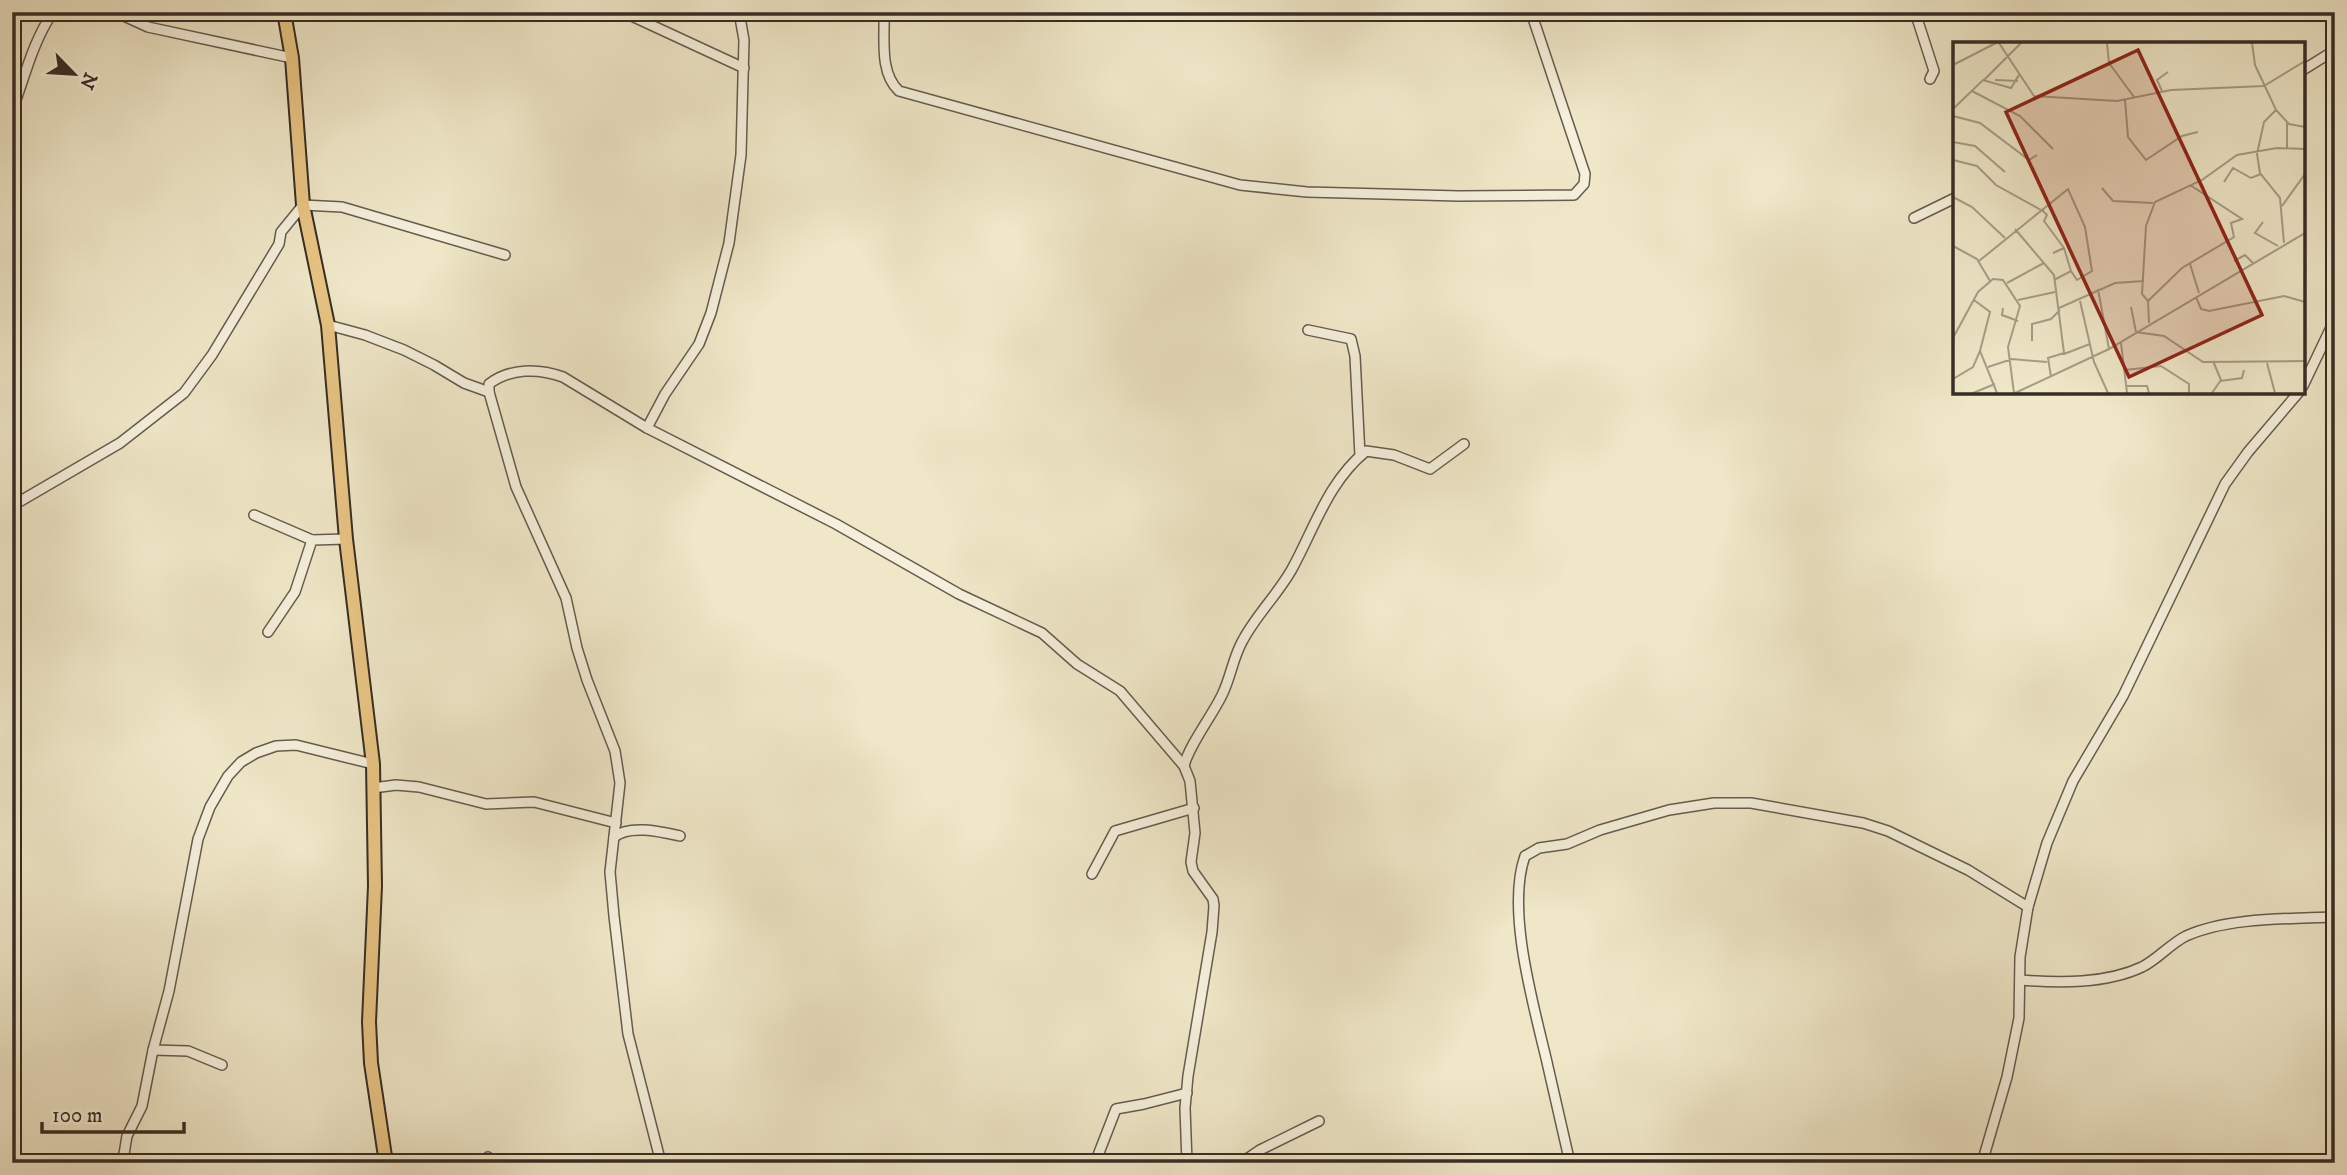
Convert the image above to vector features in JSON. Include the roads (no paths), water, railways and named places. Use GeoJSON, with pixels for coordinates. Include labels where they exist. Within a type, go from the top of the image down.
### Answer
{"type":"FeatureCollection","features":[{"type":"Feature","properties":{"kind":"main road"},"geometry":{"type":"LineString","coordinates":[[284,12],[292,58],[303,205],[328,325],[346,539],[373,764],[376,829],[369,1022],[371,1063],[386,1163]]}},
{"type":"Feature","properties":{"kind":"street"},"geometry":{"type":"LineString","coordinates":[[12,111],[32,51],[52,12]]}},
{"type":"Feature","properties":{"kind":"street"},"geometry":{"type":"LineString","coordinates":[[115,12],[148,27],[292,58]]}},
{"type":"Feature","properties":{"kind":"street"},"geometry":{"type":"LineString","coordinates":[[623,12],[744,68]]}},
{"type":"Feature","properties":{"kind":"street"},"geometry":{"type":"LineString","coordinates":[[647,428],[665,394],[699,344],[729,243],[737,191],[744,68],[744,40],[739,12]]}},
{"type":"Feature","properties":{"kind":"street"},"geometry":{"type":"LineString","coordinates":[[884,12],[887,74],[891,84],[899,91],[1193,173],[1240,185],[1307,192],[1459,196],[1574,195],[1584,184],[1584,174],[1531,12]]}},
{"type":"Feature","properties":{"kind":"street"},"geometry":{"type":"LineString","coordinates":[[1915,12],[1934,71],[1930,79]]}},
{"type":"Feature","properties":{"kind":"street"},"geometry":{"type":"LineString","coordinates":[[2305,69],[2335,50]]}},
{"type":"Feature","properties":{"kind":"street"},"geometry":{"type":"LineString","coordinates":[[1914,218],[1953,199]]}},
{"type":"Feature","properties":{"kind":"street"},"geometry":{"type":"LineString","coordinates":[[12,506],[120,443],[184,393],[212,355],[279,244],[281,232],[303,205],[342,207],[505,255]]}},
{"type":"Feature","properties":{"kind":"street"},"geometry":{"type":"LineString","coordinates":[[2305,382],[2335,319]]}},
{"type":"Feature","properties":{"kind":"street"},"geometry":{"type":"LineString","coordinates":[[328,325],[404,350],[464,383],[489,392]]}},
{"type":"Feature","properties":{"kind":"street"},"geometry":{"type":"LineString","coordinates":[[1308,330],[1351,339],[1355,356],[1360,456]]}},
{"type":"Feature","properties":{"kind":"street"},"geometry":{"type":"LineString","coordinates":[[661,1163],[628,1034],[610,872],[620,783],[615,751],[587,680],[566,598],[516,487],[489,392],[489,384],[507,373],[548,372],[563,377],[647,428],[836,524],[959,594],[1042,633],[1077,664],[1120,691],[1184,766],[1190,780],[1194,808],[1195,833],[1191,862],[1193,871],[1213,899],[1214,906],[1187,1093],[1187,1163]]}},
{"type":"Feature","properties":{"kind":"street"},"geometry":{"type":"LineString","coordinates":[[1982,1163],[2007,1077],[2018,1018],[2020,957],[2028,907],[2047,842],[2073,781],[2123,696],[2219,496],[2248,452],[2297,394]]}},
{"type":"Feature","properties":{"kind":"street"},"geometry":{"type":"LineString","coordinates":[[1184,766],[1187,755],[1223,693],[1243,640],[1290,573],[1327,496],[1339,478],[1360,456],[1372,450],[1394,455],[1430,470],[1464,444]]}},
{"type":"Feature","properties":{"kind":"street"},"geometry":{"type":"LineString","coordinates":[[254,515],[312,540],[346,539]]}},
{"type":"Feature","properties":{"kind":"street"},"geometry":{"type":"LineString","coordinates":[[268,632],[295,592],[312,540]]}},
{"type":"Feature","properties":{"kind":"street"},"geometry":{"type":"LineString","coordinates":[[118,1163],[124,1154],[127,1136],[142,1106],[169,991],[198,839],[210,807],[228,776],[248,757],[276,746],[296,745],[373,764]]}},
{"type":"Feature","properties":{"kind":"street"},"geometry":{"type":"LineString","coordinates":[[373,788],[396,785],[419,787],[486,804],[534,802],[616,823]]}},
{"type":"Feature","properties":{"kind":"street"},"geometry":{"type":"LineString","coordinates":[[1570,1163],[1525,964],[1520,911],[1521,866],[1525,856],[1539,848],[1567,844],[1600,830],[1669,810],[1714,803],[1751,803],[1863,823],[1888,831],[1930,850],[2028,907]]}},
{"type":"Feature","properties":{"kind":"street"},"geometry":{"type":"LineString","coordinates":[[1092,874],[1115,831],[1194,808]]}},
{"type":"Feature","properties":{"kind":"street"},"geometry":{"type":"LineString","coordinates":[[614,837],[620,832],[641,831],[680,836]]}},
{"type":"Feature","properties":{"kind":"street"},"geometry":{"type":"LineString","coordinates":[[2020,980],[2046,982],[2104,978],[2142,967],[2186,936],[2225,925],[2335,917]]}},
{"type":"Feature","properties":{"kind":"street"},"geometry":{"type":"LineString","coordinates":[[153,1050],[188,1051],[222,1065]]}},
{"type":"Feature","properties":{"kind":"street"},"geometry":{"type":"LineString","coordinates":[[1095,1163],[1115,1109],[1187,1093]]}},
{"type":"Feature","properties":{"kind":"street"},"geometry":{"type":"LineString","coordinates":[[1241,1163],[1320,1121]]}}]}
